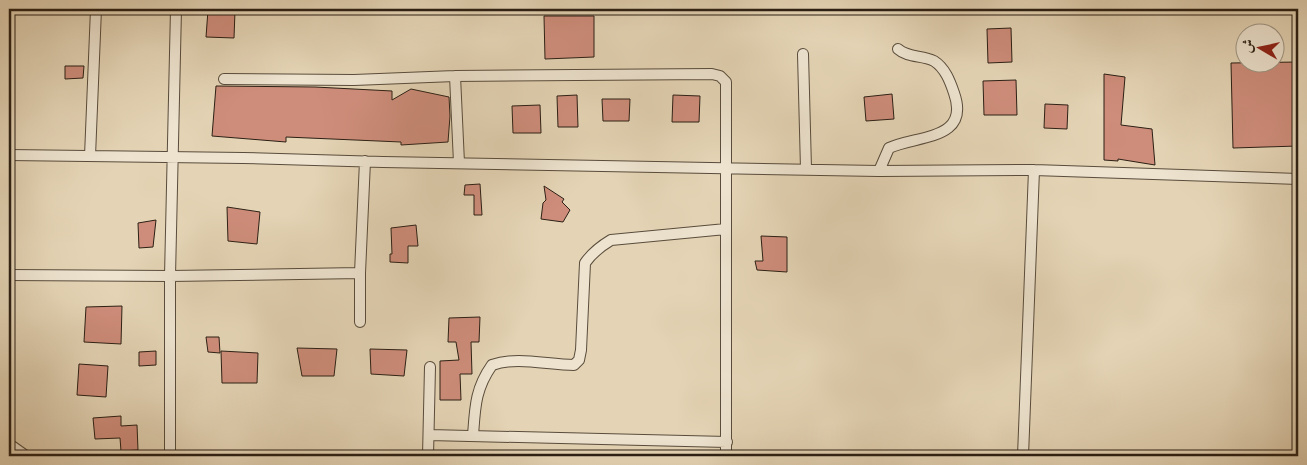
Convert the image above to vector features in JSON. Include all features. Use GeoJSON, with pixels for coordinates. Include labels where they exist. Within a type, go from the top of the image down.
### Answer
{"type":"FeatureCollection","features":[{"type":"Feature","properties":{"kind":"street"},"geometry":{"type":"LineString","coordinates":[[90,156],[96,9]]}},
{"type":"Feature","properties":{"kind":"street"},"geometry":{"type":"LineString","coordinates":[[170,456],[170,276],[176,9]]}},
{"type":"Feature","properties":{"kind":"street"},"geometry":{"type":"LineString","coordinates":[[878,171],[889,148],[943,133],[951,126],[957,112],[955,96],[948,75],[934,61],[908,55],[898,49]]}},
{"type":"Feature","properties":{"kind":"street"},"geometry":{"type":"LineString","coordinates":[[803,54],[806,169]]}},
{"type":"Feature","properties":{"kind":"street"},"geometry":{"type":"LineString","coordinates":[[224,79],[344,80],[455,76],[712,74],[720,76],[726,82],[726,456]]}},
{"type":"Feature","properties":{"kind":"street"},"geometry":{"type":"LineString","coordinates":[[455,76],[459,163]]}},
{"type":"Feature","properties":{"kind":"street"},"geometry":{"type":"LineString","coordinates":[[9,155],[878,171],[1034,170],[1298,179]]}},
{"type":"Feature","properties":{"kind":"street"},"geometry":{"type":"LineString","coordinates":[[360,322],[360,273],[365,161]]}},
{"type":"Feature","properties":{"kind":"street"},"geometry":{"type":"LineString","coordinates":[[1023,456],[1034,170]]}},
{"type":"Feature","properties":{"kind":"street"},"geometry":{"type":"LineString","coordinates":[[473,436],[478,388],[492,365],[500,362],[514,361],[574,365],[579,360],[585,263],[600,247],[611,240],[726,229]]}},
{"type":"Feature","properties":{"kind":"street"},"geometry":{"type":"LineString","coordinates":[[9,275],[170,276],[360,273]]}},
{"type":"Feature","properties":{"kind":"street"},"geometry":{"type":"LineString","coordinates":[[428,456],[430,368]]}},
{"type":"Feature","properties":{"kind":"street"},"geometry":{"type":"LineString","coordinates":[[428,436],[727,442]]}},
{"type":"Feature","properties":{"kind":"street"},"geometry":{"type":"LineString","coordinates":[[9,444],[26,456]]}},
{"type":"Feature","properties":{"kind":"building"},"geometry":{"type":"Polygon","coordinates":[[[208,10],[235,11],[234,38],[206,37],[208,10]]]}},
{"type":"Feature","properties":{"kind":"building"},"geometry":{"type":"Polygon","coordinates":[[[544,16],[594,16],[594,57],[545,59],[544,16]]]}},
{"type":"Feature","properties":{"kind":"building"},"geometry":{"type":"Polygon","coordinates":[[[1011,28],[1012,62],[988,63],[987,29],[1011,28]]]}},
{"type":"Feature","properties":{"kind":"building"},"geometry":{"type":"Polygon","coordinates":[[[1284,62],[1298,62],[1298,146],[1233,148],[1231,63],[1234,63],[1234,72],[1284,72],[1284,62]]]}},
{"type":"Feature","properties":{"kind":"building"},"geometry":{"type":"Polygon","coordinates":[[[65,66],[84,66],[83,78],[65,79],[65,66]]]}},
{"type":"Feature","properties":{"kind":"building"},"geometry":{"type":"Polygon","coordinates":[[[1104,74],[1125,77],[1121,125],[1152,129],[1155,165],[1118,159],[1118,161],[1104,160],[1104,74]]]}},
{"type":"Feature","properties":{"kind":"building"},"geometry":{"type":"Polygon","coordinates":[[[1016,80],[1017,115],[984,115],[983,81],[1016,80]]]}},
{"type":"Feature","properties":{"kind":"building"},"geometry":{"type":"Polygon","coordinates":[[[216,86],[315,87],[392,91],[392,100],[411,89],[449,97],[448,142],[401,145],[401,142],[286,137],[286,142],[212,136],[216,86]]]}},
{"type":"Feature","properties":{"kind":"building"},"geometry":{"type":"Polygon","coordinates":[[[892,94],[894,119],[866,121],[864,97],[892,94]]]}},
{"type":"Feature","properties":{"kind":"building"},"geometry":{"type":"Polygon","coordinates":[[[577,95],[578,127],[558,127],[557,96],[577,95]]]}},
{"type":"Feature","properties":{"kind":"building"},"geometry":{"type":"Polygon","coordinates":[[[673,95],[700,96],[699,122],[672,122],[673,95]]]}},
{"type":"Feature","properties":{"kind":"building"},"geometry":{"type":"Polygon","coordinates":[[[602,99],[630,99],[629,121],[603,121],[602,99]]]}},
{"type":"Feature","properties":{"kind":"building"},"geometry":{"type":"Polygon","coordinates":[[[1045,104],[1068,105],[1067,129],[1044,128],[1045,104]]]}},
{"type":"Feature","properties":{"kind":"building"},"geometry":{"type":"Polygon","coordinates":[[[540,105],[541,133],[513,133],[512,106],[540,105]]]}},
{"type":"Feature","properties":{"kind":"building"},"geometry":{"type":"Polygon","coordinates":[[[480,184],[482,215],[474,215],[474,195],[464,195],[465,185],[480,184]]]}},
{"type":"Feature","properties":{"kind":"building"},"geometry":{"type":"Polygon","coordinates":[[[544,186],[564,199],[562,202],[570,210],[563,222],[541,219],[543,203],[546,200],[544,186]]]}},
{"type":"Feature","properties":{"kind":"building"},"geometry":{"type":"Polygon","coordinates":[[[227,207],[260,212],[257,244],[228,241],[227,207]]]}},
{"type":"Feature","properties":{"kind":"building"},"geometry":{"type":"Polygon","coordinates":[[[156,220],[153,247],[139,248],[138,223],[156,220]]]}},
{"type":"Feature","properties":{"kind":"building"},"geometry":{"type":"Polygon","coordinates":[[[416,225],[418,246],[408,246],[408,263],[390,262],[390,254],[392,254],[391,228],[416,225]]]}},
{"type":"Feature","properties":{"kind":"building"},"geometry":{"type":"Polygon","coordinates":[[[761,236],[787,237],[787,272],[757,270],[755,261],[763,261],[761,236]]]}},
{"type":"Feature","properties":{"kind":"building"},"geometry":{"type":"Polygon","coordinates":[[[122,306],[121,344],[84,342],[86,307],[122,306]]]}},
{"type":"Feature","properties":{"kind":"building"},"geometry":{"type":"Polygon","coordinates":[[[480,317],[479,342],[471,342],[472,374],[460,374],[461,400],[440,400],[440,361],[459,360],[456,342],[448,342],[449,318],[480,317]]]}},
{"type":"Feature","properties":{"kind":"building"},"geometry":{"type":"Polygon","coordinates":[[[206,337],[219,337],[220,353],[208,352],[206,337]]]}},
{"type":"Feature","properties":{"kind":"building"},"geometry":{"type":"Polygon","coordinates":[[[297,348],[337,349],[334,376],[302,376],[297,348]]]}},
{"type":"Feature","properties":{"kind":"building"},"geometry":{"type":"Polygon","coordinates":[[[370,349],[407,350],[404,376],[371,374],[370,349]]]}},
{"type":"Feature","properties":{"kind":"building"},"geometry":{"type":"Polygon","coordinates":[[[156,351],[156,365],[139,366],[139,352],[156,351]]]}},
{"type":"Feature","properties":{"kind":"building"},"geometry":{"type":"Polygon","coordinates":[[[221,351],[258,353],[257,383],[222,383],[221,351]]]}},
{"type":"Feature","properties":{"kind":"building"},"geometry":{"type":"Polygon","coordinates":[[[79,364],[108,366],[106,397],[77,395],[79,364]]]}},
{"type":"Feature","properties":{"kind":"building"},"geometry":{"type":"Polygon","coordinates":[[[121,416],[121,426],[137,425],[138,450],[121,451],[120,438],[95,439],[93,418],[121,416]]]}}]}
